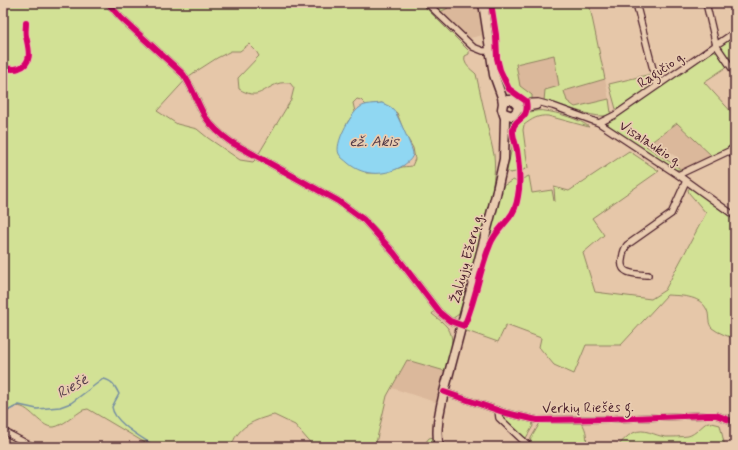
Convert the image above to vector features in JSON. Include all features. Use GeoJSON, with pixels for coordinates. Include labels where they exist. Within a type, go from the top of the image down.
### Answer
{"type":"FeatureCollection","features":[{"type":"Feature","properties":{"kind":"main road"},"geometry":{"type":"LineString","coordinates":[[483,3],[490,51],[494,67],[510,102],[518,106],[511,113],[502,107],[510,102]]}},
{"type":"Feature","properties":{"kind":"main road","name":"Žaliųjų Ežerų g."},"geometry":{"type":"LineString","coordinates":[[439,447],[438,421],[444,392],[502,170],[505,118],[511,113]]}},
{"type":"Feature","properties":{"kind":"street"},"geometry":{"type":"LineString","coordinates":[[108,3],[121,18],[189,81],[206,117],[218,132],[231,142],[338,201],[364,220],[394,253],[439,312],[450,321],[461,325]]}},
{"type":"Feature","properties":{"kind":"street"},"geometry":{"type":"LineString","coordinates":[[427,3],[473,47],[483,51],[490,51]]}},
{"type":"Feature","properties":{"kind":"street"},"geometry":{"type":"LineString","coordinates":[[636,3],[657,86]]}},
{"type":"Feature","properties":{"kind":"street"},"geometry":{"type":"LineString","coordinates":[[706,3],[716,45],[735,72]]}},
{"type":"Feature","properties":{"kind":"street","name":"Ragučio g."},"geometry":{"type":"LineString","coordinates":[[599,123],[614,115],[735,32]]}},
{"type":"Feature","properties":{"kind":"street","name":"Visalaukio g."},"geometry":{"type":"LineString","coordinates":[[510,102],[538,102],[547,104],[599,123],[678,175],[735,216]]}},
{"type":"Feature","properties":{"kind":"street","name":"Visalaukio g."},"geometry":{"type":"LineString","coordinates":[[511,113],[527,107],[547,104]]}},
{"type":"Feature","properties":{"kind":"street"},"geometry":{"type":"LineString","coordinates":[[678,175],[728,151],[735,146]]}},
{"type":"Feature","properties":{"kind":"street"},"geometry":{"type":"LineString","coordinates":[[728,151],[735,156]]}},
{"type":"Feature","properties":{"kind":"street"},"geometry":{"type":"LineString","coordinates":[[648,275],[627,272],[624,270],[621,264],[623,249],[671,214],[686,181]]}},
{"type":"Feature","properties":{"kind":"street","name":"Verkių Riešės g."},"geometry":{"type":"LineString","coordinates":[[444,392],[498,410],[537,420],[610,420],[716,415],[735,422]]}},
{"type":"Feature","properties":{"kind":"street"},"geometry":{"type":"LineString","coordinates":[[498,410],[499,418],[530,447]]}},
{"type":"Feature","properties":{"kind":"street"},"geometry":{"type":"LineString","coordinates":[[3,430],[33,447]]}},
{"type":"Feature","properties":{"kind":"shaded area"},"geometry":{"type":"Polygon","coordinates":[[[445,3],[479,3],[483,35],[466,39],[440,12],[448,8],[445,3]]]}},
{"type":"Feature","properties":{"kind":"shaded area"},"geometry":{"type":"Polygon","coordinates":[[[554,55],[559,86],[544,101],[532,101],[532,95],[520,87],[516,64],[554,55]]]}},
{"type":"Feature","properties":{"kind":"shaded area"},"geometry":{"type":"Polygon","coordinates":[[[605,79],[609,99],[575,107],[567,101],[564,91],[605,79]]]}},
{"type":"Feature","properties":{"kind":"shaded area"},"geometry":{"type":"Polygon","coordinates":[[[677,123],[712,156],[682,170],[671,163],[677,157],[652,142],[677,123]]]}},
{"type":"Feature","properties":{"kind":"shaded area"},"geometry":{"type":"Polygon","coordinates":[[[407,360],[445,371],[438,403],[392,388],[407,360]]]}},
{"type":"Feature","properties":{"kind":"green space"},"geometry":{"type":"Polygon","coordinates":[[[3,3],[421,3],[469,51],[469,54],[465,56],[465,62],[476,74],[494,155],[493,182],[488,210],[459,314],[452,319],[445,315],[438,306],[432,314],[447,327],[450,332],[452,343],[445,371],[407,360],[387,396],[375,447],[314,447],[295,425],[274,415],[259,419],[244,427],[234,439],[231,447],[152,447],[88,409],[83,410],[65,422],[54,427],[48,426],[27,410],[17,406],[11,409],[3,418],[3,3]],[[249,44],[240,51],[231,51],[217,58],[189,76],[157,111],[177,124],[197,129],[240,160],[253,162],[291,100],[294,88],[290,83],[279,83],[263,92],[255,94],[239,89],[238,78],[259,56],[249,44]],[[357,99],[353,103],[355,112],[347,123],[366,173],[383,172],[412,166],[415,159],[413,148],[405,134],[397,113],[382,103],[366,105],[361,100],[357,99]]]}},
{"type":"Feature","properties":{"kind":"green space"},"geometry":{"type":"Polygon","coordinates":[[[431,3],[445,3],[448,8],[440,12],[431,3]]]}},
{"type":"Feature","properties":{"kind":"green space"},"geometry":{"type":"Polygon","coordinates":[[[485,3],[589,3],[605,79],[564,91],[567,101],[575,107],[609,99],[611,113],[604,116],[591,115],[544,101],[545,90],[559,86],[554,55],[516,64],[520,86],[532,95],[532,101],[520,101],[511,96],[504,87],[498,74],[485,3]]]}},
{"type":"Feature","properties":{"kind":"green space"},"geometry":{"type":"Polygon","coordinates":[[[735,34],[735,68],[720,46],[735,34]]]}},
{"type":"Feature","properties":{"kind":"green space"},"geometry":{"type":"Polygon","coordinates":[[[716,49],[728,66],[704,82],[735,116],[735,143],[726,150],[712,156],[677,123],[646,146],[682,170],[672,169],[608,125],[611,120],[716,49]]]}},
{"type":"Feature","properties":{"kind":"green space"},"geometry":{"type":"Polygon","coordinates":[[[651,74],[654,82],[653,85],[616,109],[609,84],[651,74]]]}},
{"type":"Feature","properties":{"kind":"green space"},"geometry":{"type":"Polygon","coordinates":[[[525,109],[530,112],[543,111],[562,115],[575,119],[589,127],[548,116],[541,116],[532,119],[524,125],[523,130],[528,168],[510,173],[507,171],[512,147],[512,142],[509,141],[510,126],[513,118],[525,109]]]}},
{"type":"Feature","properties":{"kind":"green space"},"geometry":{"type":"Polygon","coordinates":[[[629,151],[659,171],[592,218],[604,235],[583,253],[595,292],[651,299],[665,290],[706,213],[689,193],[688,190],[691,186],[735,221],[735,339],[712,328],[709,323],[708,313],[702,303],[691,298],[667,295],[621,345],[586,345],[574,374],[554,365],[539,347],[541,338],[506,325],[498,342],[464,330],[474,301],[475,281],[503,186],[513,180],[517,182],[516,195],[512,209],[516,209],[520,195],[520,180],[529,176],[532,193],[552,190],[555,202],[554,187],[569,191],[629,151]]]}},
{"type":"Feature","properties":{"kind":"green space"},"geometry":{"type":"Polygon","coordinates":[[[503,415],[532,421],[533,426],[526,438],[523,438],[501,417],[503,415]]]}},
{"type":"Feature","properties":{"kind":"green space"},"geometry":{"type":"Polygon","coordinates":[[[708,422],[720,425],[725,447],[617,447],[624,439],[637,431],[646,431],[666,437],[688,436],[694,434],[708,422]]]}},
{"type":"Feature","properties":{"kind":"green space"},"geometry":{"type":"Polygon","coordinates":[[[540,423],[582,423],[586,435],[586,447],[533,447],[530,443],[531,438],[540,423]]]}},
{"type":"Feature","properties":{"kind":"green space"},"geometry":{"type":"Polygon","coordinates":[[[434,437],[437,447],[422,447],[429,438],[434,437]]]}},
{"type":"Feature","properties":{"kind":"water","name":"ež. Akis"},"geometry":{"type":"Polygon","coordinates":[[[382,103],[391,107],[395,111],[413,155],[407,163],[397,169],[383,173],[368,173],[354,168],[342,158],[339,154],[339,144],[347,123],[361,106],[382,103]]]}},
{"type":"Feature","properties":{"kind":"waterway","name":"Riešė"},"geometry":{"type":"LineString","coordinates":[[3,415],[7,411],[19,405],[37,409],[60,407],[71,403],[103,379],[113,384],[119,394],[112,407],[118,419],[130,430],[156,447]]}},
{"type":"Feature","properties":{"kind":"cycle path"},"geometry":{"type":"LineString","coordinates":[[108,3],[121,18],[183,74],[190,84],[206,118],[217,131],[231,142],[338,201],[364,220],[394,253],[439,312],[450,321],[464,326],[472,306],[486,255],[496,234],[511,216],[517,202],[519,191],[519,173],[513,129],[516,122],[526,112],[527,107],[526,101],[509,89],[500,70],[497,58],[496,35],[491,3]]}},
{"type":"Feature","properties":{"kind":"cycle path"},"geometry":{"type":"LineString","coordinates":[[3,69],[17,69],[24,66],[27,62],[29,50],[26,34],[26,23]]}},
{"type":"Feature","properties":{"kind":"cycle path"},"geometry":{"type":"LineString","coordinates":[[444,392],[506,413],[537,420],[716,415],[735,422]]}}]}
